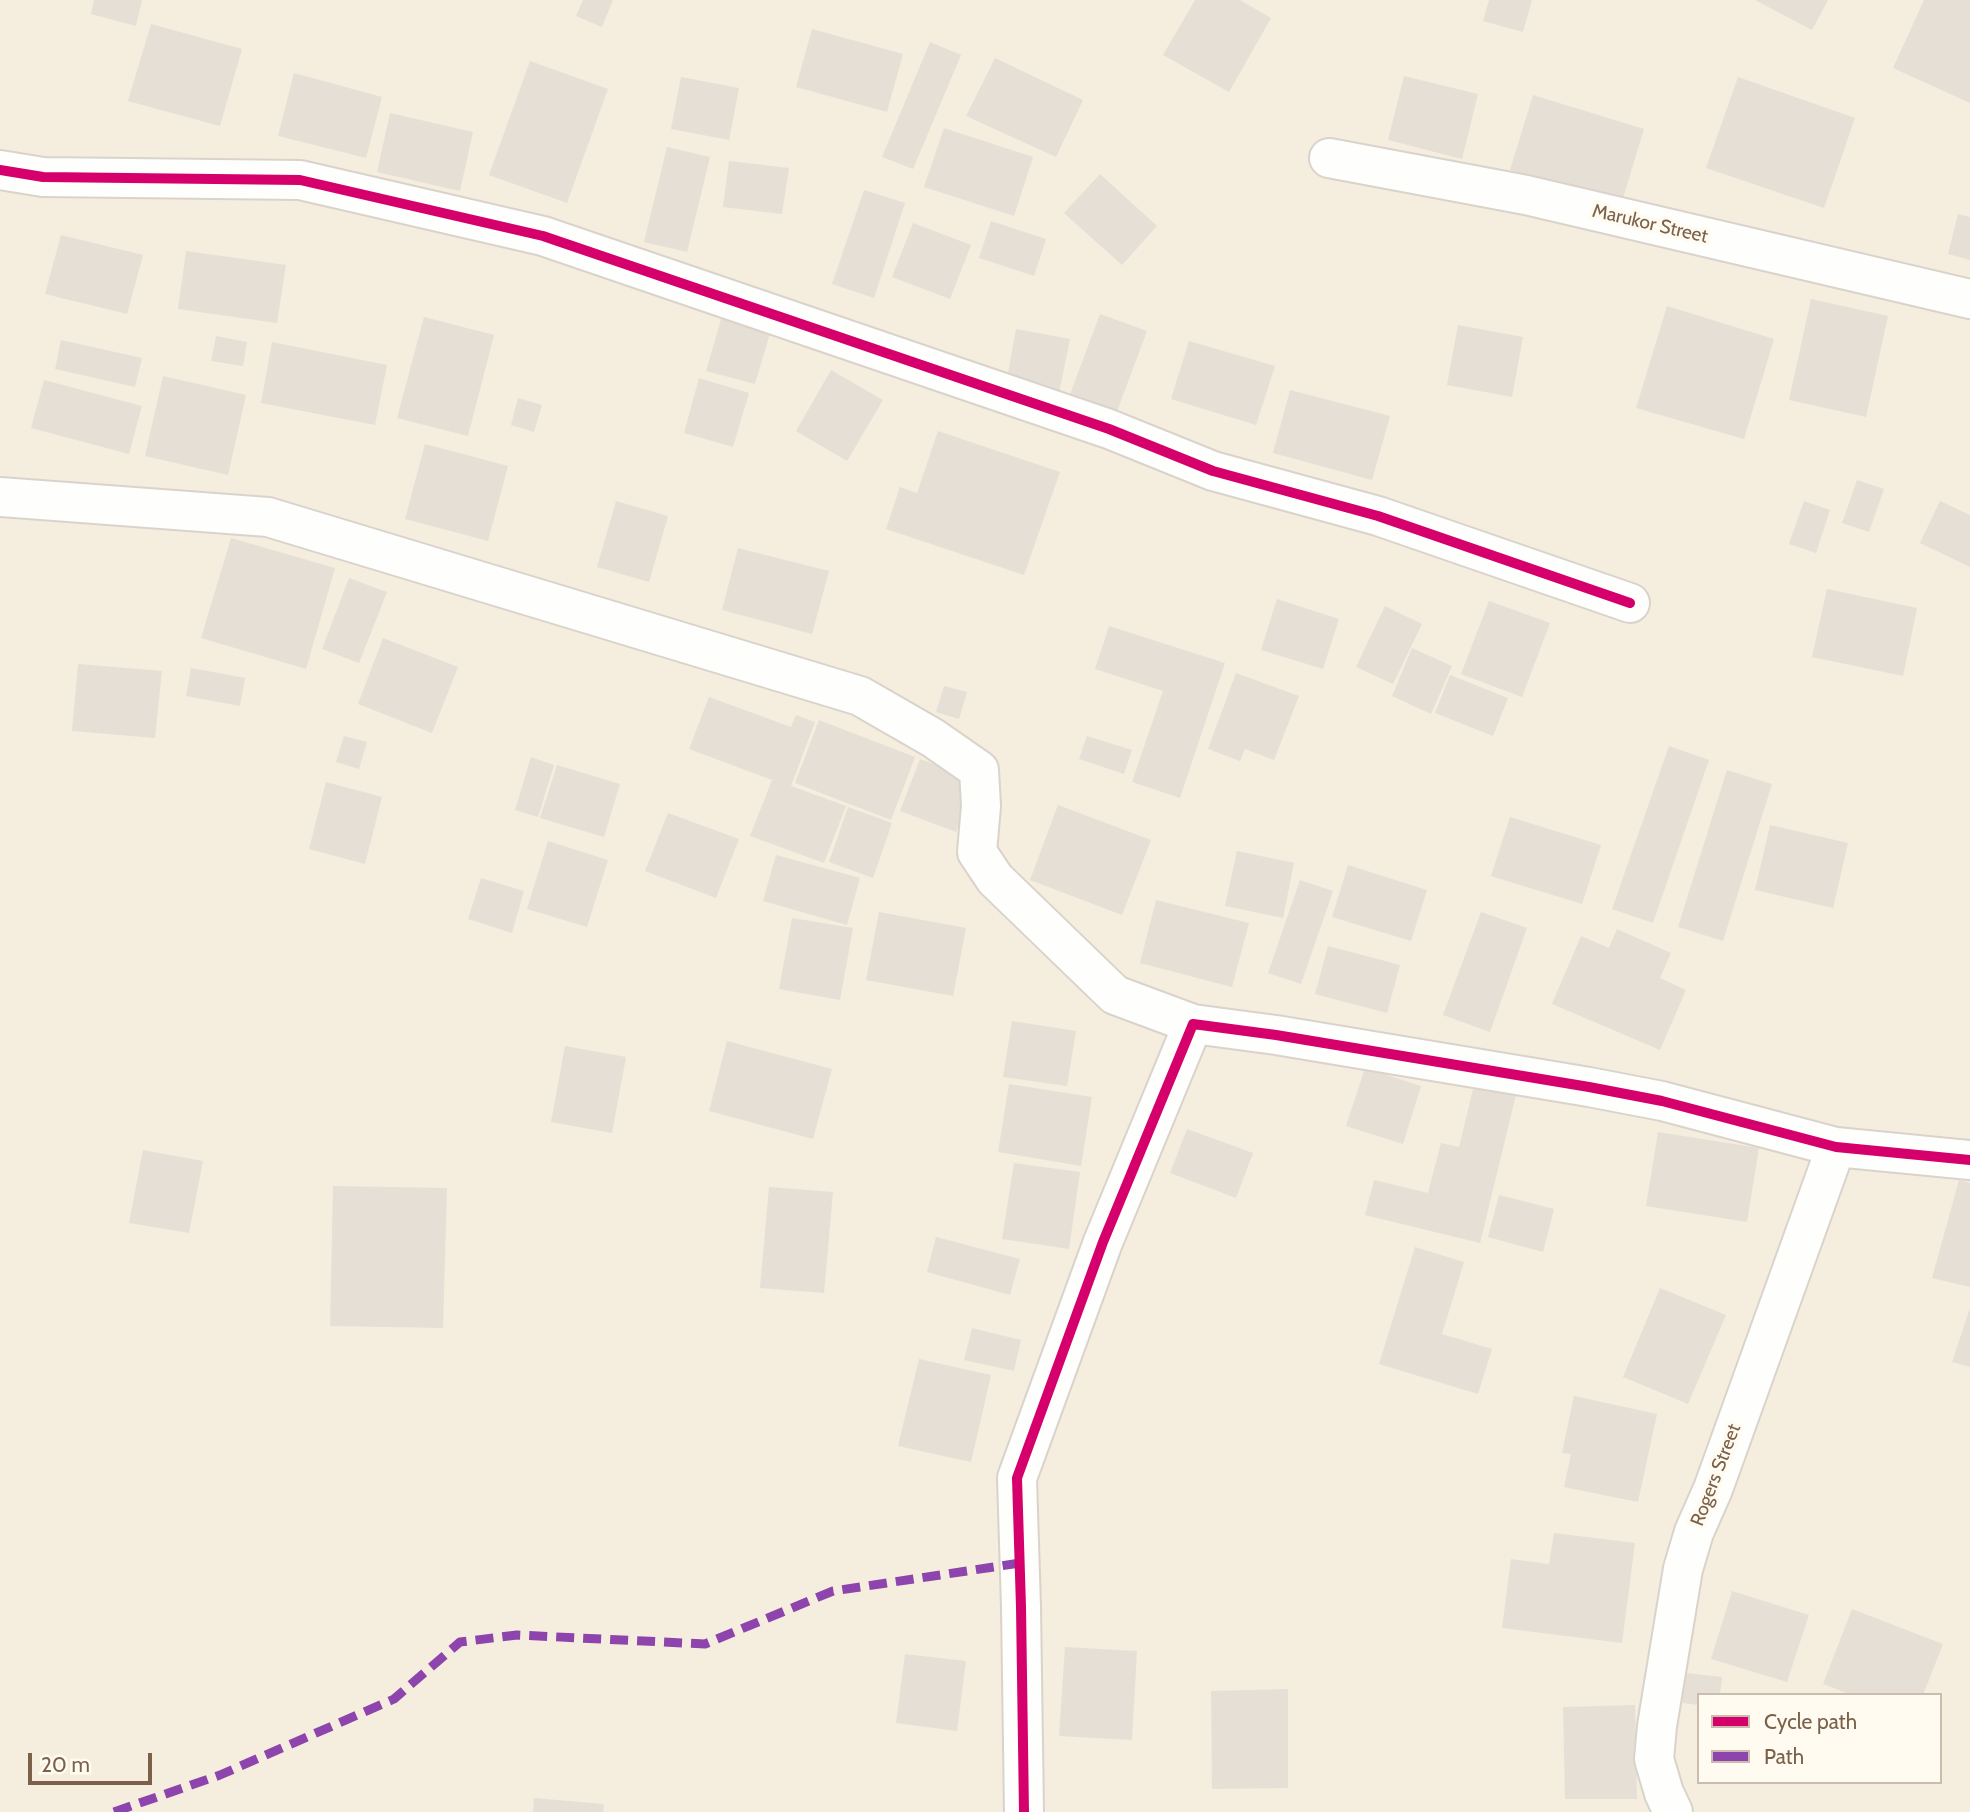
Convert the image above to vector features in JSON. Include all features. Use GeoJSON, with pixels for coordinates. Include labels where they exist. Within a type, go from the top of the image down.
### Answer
{"type":"FeatureCollection","features":[{"type":"Feature","properties":{"kind":"street","name":"Marukor Street"},"geometry":{"type":"LineString","coordinates":[[1328,158],[1526,195],[1970,299]]}},
{"type":"Feature","properties":{"kind":"street"},"geometry":{"type":"LineString","coordinates":[[0,170],[43,177],[300,180],[543,236],[1108,429],[1213,471],[1378,516],[1630,603]]}},
{"type":"Feature","properties":{"kind":"street"},"geometry":{"type":"LineString","coordinates":[[0,497],[268,517],[860,696],[933,738],[979,770],[981,806],[977,852],[995,879],[1115,995],[1193,1024],[1589,1087],[1662,1101],[1836,1147],[1970,1160]]}},
{"type":"Feature","properties":{"kind":"street"},"geometry":{"type":"LineString","coordinates":[[1024,1812],[1017,1478],[1103,1242],[1193,1024]]}},
{"type":"Feature","properties":{"kind":"street","name":"Rogers Street"},"geometry":{"type":"LineString","coordinates":[[1673,1812],[1654,1759],[1683,1569],[1694,1532],[1713,1489],[1836,1147]]}},
{"type":"Feature","properties":{"kind":"shaded area"},"geometry":{"type":"Polygon","coordinates":[[[0,0],[1970,0],[1970,1812],[0,1812],[0,0]]]}},
{"type":"Feature","properties":{"kind":"building"},"geometry":{"type":"Polygon","coordinates":[[[94,0],[142,0],[136,26],[91,14],[94,0]]]}},
{"type":"Feature","properties":{"kind":"building"},"geometry":{"type":"Polygon","coordinates":[[[583,0],[613,0],[602,27],[576,16],[583,0]]]}},
{"type":"Feature","properties":{"kind":"building"},"geometry":{"type":"Polygon","coordinates":[[[1195,0],[1240,0],[1271,18],[1229,92],[1163,55],[1195,0]]]}},
{"type":"Feature","properties":{"kind":"building"},"geometry":{"type":"Polygon","coordinates":[[[1489,0],[1532,0],[1523,32],[1483,21],[1489,0]]]}},
{"type":"Feature","properties":{"kind":"building"},"geometry":{"type":"Polygon","coordinates":[[[1755,0],[1828,0],[1812,30],[1755,0]]]}},
{"type":"Feature","properties":{"kind":"building"},"geometry":{"type":"Polygon","coordinates":[[[1924,0],[1970,0],[1970,103],[1893,68],[1924,0]]]}},
{"type":"Feature","properties":{"kind":"building"},"geometry":{"type":"Polygon","coordinates":[[[151,24],[242,49],[220,126],[128,101],[151,24]]]}},
{"type":"Feature","properties":{"kind":"building"},"geometry":{"type":"Polygon","coordinates":[[[812,29],[903,54],[887,112],[796,87],[812,29]]]}},
{"type":"Feature","properties":{"kind":"building"},"geometry":{"type":"Polygon","coordinates":[[[930,42],[961,55],[913,169],[882,157],[930,42]]]}},
{"type":"Feature","properties":{"kind":"building"},"geometry":{"type":"Polygon","coordinates":[[[995,58],[1083,100],[1056,157],[966,116],[995,58]]]}},
{"type":"Feature","properties":{"kind":"building"},"geometry":{"type":"Polygon","coordinates":[[[530,61],[608,89],[567,203],[489,175],[530,61]]]}},
{"type":"Feature","properties":{"kind":"building"},"geometry":{"type":"Polygon","coordinates":[[[294,73],[382,97],[366,158],[278,136],[294,73]]]}},
{"type":"Feature","properties":{"kind":"building"},"geometry":{"type":"Polygon","coordinates":[[[1404,76],[1478,94],[1462,159],[1388,140],[1404,76]]]}},
{"type":"Feature","properties":{"kind":"building"},"geometry":{"type":"Polygon","coordinates":[[[681,77],[739,88],[729,140],[671,129],[681,77]]]}},
{"type":"Feature","properties":{"kind":"building"},"geometry":{"type":"Polygon","coordinates":[[[1738,77],[1855,118],[1824,208],[1706,168],[1738,77]]]}},
{"type":"Feature","properties":{"kind":"building"},"geometry":{"type":"Polygon","coordinates":[[[1533,95],[1644,129],[1621,205],[1510,170],[1533,95]]]}},
{"type":"Feature","properties":{"kind":"building"},"geometry":{"type":"Polygon","coordinates":[[[390,113],[473,132],[460,191],[377,172],[390,113]]]}},
{"type":"Feature","properties":{"kind":"building"},"geometry":{"type":"Polygon","coordinates":[[[944,128],[1033,157],[1014,216],[924,187],[944,128]]]}},
{"type":"Feature","properties":{"kind":"building"},"geometry":{"type":"Polygon","coordinates":[[[667,147],[710,157],[687,252],[644,242],[667,147]]]}},
{"type":"Feature","properties":{"kind":"building"},"geometry":{"type":"Polygon","coordinates":[[[729,161],[789,168],[782,214],[723,207],[729,161]]]}},
{"type":"Feature","properties":{"kind":"building"},"geometry":{"type":"Polygon","coordinates":[[[1100,174],[1157,226],[1122,265],[1064,213],[1100,174]]]}},
{"type":"Feature","properties":{"kind":"building"},"geometry":{"type":"Polygon","coordinates":[[[864,190],[905,203],[874,298],[832,284],[864,190]]]}},
{"type":"Feature","properties":{"kind":"building"},"geometry":{"type":"Polygon","coordinates":[[[1958,214],[1970,217],[1970,260],[1948,254],[1958,214]]]}},
{"type":"Feature","properties":{"kind":"building"},"geometry":{"type":"Polygon","coordinates":[[[991,221],[1046,239],[1034,276],[979,258],[991,221]]]}},
{"type":"Feature","properties":{"kind":"building"},"geometry":{"type":"Polygon","coordinates":[[[913,223],[971,245],[950,299],[892,277],[913,223]]]}},
{"type":"Feature","properties":{"kind":"building"},"geometry":{"type":"Polygon","coordinates":[[[61,235],[143,255],[127,314],[45,294],[61,235]]]}},
{"type":"Feature","properties":{"kind":"building"},"geometry":{"type":"Polygon","coordinates":[[[186,251],[286,265],[277,323],[178,309],[186,251]]]}},
{"type":"Feature","properties":{"kind":"building"},"geometry":{"type":"Polygon","coordinates":[[[1811,299],[1888,316],[1866,417],[1789,400],[1811,299]]]}},
{"type":"Feature","properties":{"kind":"building"},"geometry":{"type":"Polygon","coordinates":[[[1667,306],[1774,339],[1744,439],[1636,408],[1667,306]]]}},
{"type":"Feature","properties":{"kind":"building"},"geometry":{"type":"Polygon","coordinates":[[[1100,314],[1147,331],[1116,414],[1069,397],[1100,314]]]}},
{"type":"Feature","properties":{"kind":"building"},"geometry":{"type":"Polygon","coordinates":[[[722,316],[771,330],[755,384],[706,371],[722,316]]]}},
{"type":"Feature","properties":{"kind":"building"},"geometry":{"type":"Polygon","coordinates":[[[424,317],[494,335],[468,436],[397,418],[424,317]]]}},
{"type":"Feature","properties":{"kind":"building"},"geometry":{"type":"Polygon","coordinates":[[[1458,325],[1523,337],[1512,397],[1447,385],[1458,325]]]}},
{"type":"Feature","properties":{"kind":"building"},"geometry":{"type":"Polygon","coordinates":[[[1016,329],[1070,339],[1059,393],[1006,384],[1016,329]]]}},
{"type":"Feature","properties":{"kind":"building"},"geometry":{"type":"Polygon","coordinates":[[[216,336],[247,342],[243,366],[211,361],[216,336]]]}},
{"type":"Feature","properties":{"kind":"building"},"geometry":{"type":"Polygon","coordinates":[[[61,340],[142,358],[135,387],[55,369],[61,340]]]}},
{"type":"Feature","properties":{"kind":"building"},"geometry":{"type":"Polygon","coordinates":[[[1189,341],[1275,366],[1256,425],[1171,399],[1189,341]]]}},
{"type":"Feature","properties":{"kind":"building"},"geometry":{"type":"Polygon","coordinates":[[[272,342],[387,365],[375,425],[261,403],[272,342]]]}},
{"type":"Feature","properties":{"kind":"building"},"geometry":{"type":"Polygon","coordinates":[[[831,370],[883,400],[847,461],[796,431],[831,370]]]}},
{"type":"Feature","properties":{"kind":"building"},"geometry":{"type":"Polygon","coordinates":[[[163,376],[246,395],[228,475],[145,456],[163,376]]]}},
{"type":"Feature","properties":{"kind":"building"},"geometry":{"type":"Polygon","coordinates":[[[699,378],[749,393],[733,447],[684,433],[699,378]]]}},
{"type":"Feature","properties":{"kind":"building"},"geometry":{"type":"Polygon","coordinates":[[[44,380],[142,406],[129,454],[31,428],[44,380]]]}},
{"type":"Feature","properties":{"kind":"building"},"geometry":{"type":"Polygon","coordinates":[[[1290,390],[1390,416],[1372,480],[1273,453],[1290,390]]]}},
{"type":"Feature","properties":{"kind":"building"},"geometry":{"type":"Polygon","coordinates":[[[518,398],[542,405],[534,432],[511,425],[518,398]]]}},
{"type":"Feature","properties":{"kind":"building"},"geometry":{"type":"Polygon","coordinates":[[[938,431],[1060,472],[1024,575],[886,529],[900,487],[917,493],[938,431]]]}},
{"type":"Feature","properties":{"kind":"building"},"geometry":{"type":"Polygon","coordinates":[[[425,444],[508,466],[488,541],[405,519],[425,444]]]}},
{"type":"Feature","properties":{"kind":"building"},"geometry":{"type":"Polygon","coordinates":[[[1857,480],[1884,489],[1869,532],[1842,523],[1857,480]]]}},
{"type":"Feature","properties":{"kind":"building"},"geometry":{"type":"Polygon","coordinates":[[[616,501],[668,516],[649,582],[597,567],[616,501]]]}},
{"type":"Feature","properties":{"kind":"building"},"geometry":{"type":"Polygon","coordinates":[[[1804,501],[1830,510],[1816,553],[1789,544],[1804,501]]]}},
{"type":"Feature","properties":{"kind":"building"},"geometry":{"type":"Polygon","coordinates":[[[1940,501],[1970,515],[1970,567],[1920,543],[1940,501]]]}},
{"type":"Feature","properties":{"kind":"building"},"geometry":{"type":"Polygon","coordinates":[[[231,538],[335,568],[306,669],[201,638],[231,538]]]}},
{"type":"Feature","properties":{"kind":"building"},"geometry":{"type":"Polygon","coordinates":[[[738,548],[829,571],[812,634],[722,610],[738,548]]]}},
{"type":"Feature","properties":{"kind":"building"},"geometry":{"type":"Polygon","coordinates":[[[349,578],[387,592],[359,663],[322,649],[349,578]]]}},
{"type":"Feature","properties":{"kind":"building"},"geometry":{"type":"Polygon","coordinates":[[[1827,589],[1917,608],[1903,676],[1812,657],[1827,589]]]}},
{"type":"Feature","properties":{"kind":"building"},"geometry":{"type":"Polygon","coordinates":[[[1277,599],[1339,619],[1323,669],[1261,650],[1277,599]]]}},
{"type":"Feature","properties":{"kind":"building"},"geometry":{"type":"Polygon","coordinates":[[[1489,601],[1550,623],[1522,697],[1461,674],[1489,601]]]}},
{"type":"Feature","properties":{"kind":"building"},"geometry":{"type":"Polygon","coordinates":[[[1385,606],[1422,624],[1393,684],[1356,667],[1385,606]]]}},
{"type":"Feature","properties":{"kind":"building"},"geometry":{"type":"Polygon","coordinates":[[[1109,626],[1225,663],[1180,798],[1132,782],[1163,691],[1095,669],[1109,626]]]}},
{"type":"Feature","properties":{"kind":"building"},"geometry":{"type":"Polygon","coordinates":[[[383,638],[458,667],[432,733],[358,704],[383,638]]]}},
{"type":"Feature","properties":{"kind":"building"},"geometry":{"type":"Polygon","coordinates":[[[1412,648],[1452,666],[1431,714],[1392,696],[1412,648]]]}},
{"type":"Feature","properties":{"kind":"building"},"geometry":{"type":"Polygon","coordinates":[[[78,664],[162,671],[155,738],[72,731],[78,664]]]}},
{"type":"Feature","properties":{"kind":"building"},"geometry":{"type":"Polygon","coordinates":[[[191,668],[245,678],[240,706],[186,696],[191,668]]]}},
{"type":"Feature","properties":{"kind":"building"},"geometry":{"type":"Polygon","coordinates":[[[1236,673],[1299,696],[1274,760],[1245,749],[1240,761],[1208,749],[1236,673]]]}},
{"type":"Feature","properties":{"kind":"building"},"geometry":{"type":"Polygon","coordinates":[[[1450,675],[1508,698],[1493,736],[1435,713],[1450,675]]]}},
{"type":"Feature","properties":{"kind":"building"},"geometry":{"type":"Polygon","coordinates":[[[944,686],[967,692],[959,719],[936,712],[944,686]]]}},
{"type":"Feature","properties":{"kind":"building"},"geometry":{"type":"Polygon","coordinates":[[[709,697],[791,727],[796,715],[815,722],[791,786],[846,806],[824,863],[750,836],[772,780],[689,749],[709,697]]]}},
{"type":"Feature","properties":{"kind":"building"},"geometry":{"type":"Polygon","coordinates":[[[819,720],[915,757],[891,820],[795,783],[819,720]]]}},
{"type":"Feature","properties":{"kind":"building"},"geometry":{"type":"Polygon","coordinates":[[[344,736],[367,742],[359,769],[336,762],[344,736]]]}},
{"type":"Feature","properties":{"kind":"building"},"geometry":{"type":"Polygon","coordinates":[[[1087,736],[1132,750],[1124,774],[1079,759],[1087,736]]]}},
{"type":"Feature","properties":{"kind":"building"},"geometry":{"type":"Polygon","coordinates":[[[1669,746],[1709,760],[1653,923],[1612,909],[1669,746]]]}},
{"type":"Feature","properties":{"kind":"building"},"geometry":{"type":"Polygon","coordinates":[[[531,757],[554,765],[538,817],[515,810],[531,757]]]}},
{"type":"Feature","properties":{"kind":"building"},"geometry":{"type":"Polygon","coordinates":[[[920,759],[977,780],[956,832],[900,811],[920,759]]]}},
{"type":"Feature","properties":{"kind":"building"},"geometry":{"type":"Polygon","coordinates":[[[557,765],[620,784],[604,837],[540,818],[557,765]]]}},
{"type":"Feature","properties":{"kind":"building"},"geometry":{"type":"Polygon","coordinates":[[[1727,770],[1772,784],[1723,941],[1678,927],[1727,770]]]}},
{"type":"Feature","properties":{"kind":"building"},"geometry":{"type":"Polygon","coordinates":[[[326,782],[382,797],[365,864],[309,849],[326,782]]]}},
{"type":"Feature","properties":{"kind":"building"},"geometry":{"type":"Polygon","coordinates":[[[1058,805],[1151,840],[1122,915],[1030,880],[1058,805]]]}},
{"type":"Feature","properties":{"kind":"building"},"geometry":{"type":"Polygon","coordinates":[[[848,807],[892,823],[873,878],[829,862],[848,807]]]}},
{"type":"Feature","properties":{"kind":"building"},"geometry":{"type":"Polygon","coordinates":[[[668,813],[739,839],[716,898],[645,871],[668,813]]]}},
{"type":"Feature","properties":{"kind":"building"},"geometry":{"type":"Polygon","coordinates":[[[1510,817],[1601,845],[1582,904],[1491,876],[1510,817]]]}},
{"type":"Feature","properties":{"kind":"building"},"geometry":{"type":"Polygon","coordinates":[[[1770,825],[1848,843],[1833,908],[1755,890],[1770,825]]]}},
{"type":"Feature","properties":{"kind":"building"},"geometry":{"type":"Polygon","coordinates":[[[548,841],[608,860],[587,927],[527,909],[548,841]]]}},
{"type":"Feature","properties":{"kind":"building"},"geometry":{"type":"Polygon","coordinates":[[[1237,851],[1294,863],[1283,918],[1225,906],[1237,851]]]}},
{"type":"Feature","properties":{"kind":"building"},"geometry":{"type":"Polygon","coordinates":[[[776,855],[860,878],[847,925],[763,901],[776,855]]]}},
{"type":"Feature","properties":{"kind":"building"},"geometry":{"type":"Polygon","coordinates":[[[1348,865],[1427,890],[1411,941],[1332,917],[1348,865]]]}},
{"type":"Feature","properties":{"kind":"building"},"geometry":{"type":"Polygon","coordinates":[[[481,878],[524,891],[512,933],[468,919],[481,878]]]}},
{"type":"Feature","properties":{"kind":"building"},"geometry":{"type":"Polygon","coordinates":[[[1300,880],[1333,891],[1301,984],[1268,973],[1300,880]]]}},
{"type":"Feature","properties":{"kind":"building"},"geometry":{"type":"Polygon","coordinates":[[[1156,900],[1249,923],[1232,987],[1140,963],[1156,900]]]}},
{"type":"Feature","properties":{"kind":"building"},"geometry":{"type":"Polygon","coordinates":[[[879,912],[966,928],[953,996],[866,980],[879,912]]]}},
{"type":"Feature","properties":{"kind":"building"},"geometry":{"type":"Polygon","coordinates":[[[1481,912],[1527,928],[1490,1032],[1443,1015],[1481,912]]]}},
{"type":"Feature","properties":{"kind":"building"},"geometry":{"type":"Polygon","coordinates":[[[792,918],[853,928],[840,1000],[779,989],[792,918]]]}},
{"type":"Feature","properties":{"kind":"building"},"geometry":{"type":"Polygon","coordinates":[[[1617,929],[1671,953],[1660,978],[1686,990],[1660,1050],[1552,1004],[1581,936],[1609,948],[1617,929]]]}},
{"type":"Feature","properties":{"kind":"building"},"geometry":{"type":"Polygon","coordinates":[[[1328,946],[1400,965],[1387,1013],[1315,994],[1328,946]]]}},
{"type":"Feature","properties":{"kind":"building"},"geometry":{"type":"Polygon","coordinates":[[[1012,1021],[1076,1031],[1067,1086],[1003,1077],[1012,1021]]]}},
{"type":"Feature","properties":{"kind":"building"},"geometry":{"type":"Polygon","coordinates":[[[727,1041],[832,1069],[813,1139],[709,1111],[727,1041]]]}},
{"type":"Feature","properties":{"kind":"building"},"geometry":{"type":"Polygon","coordinates":[[[565,1046],[626,1057],[612,1133],[551,1122],[565,1046]]]}},
{"type":"Feature","properties":{"kind":"building"},"geometry":{"type":"Polygon","coordinates":[[[1365,1068],[1421,1086],[1403,1144],[1346,1126],[1365,1068]]]}},
{"type":"Feature","properties":{"kind":"building"},"geometry":{"type":"Polygon","coordinates":[[[1009,1084],[1092,1097],[1081,1166],[998,1152],[1009,1084]]]}},
{"type":"Feature","properties":{"kind":"building"},"geometry":{"type":"Polygon","coordinates":[[[1474,1085],[1516,1095],[1480,1243],[1365,1215],[1374,1180],[1428,1193],[1441,1143],[1459,1147],[1474,1085]]]}},
{"type":"Feature","properties":{"kind":"building"},"geometry":{"type":"Polygon","coordinates":[[[1187,1129],[1253,1153],[1236,1198],[1170,1173],[1187,1129]]]}},
{"type":"Feature","properties":{"kind":"building"},"geometry":{"type":"Polygon","coordinates":[[[1658,1132],[1759,1148],[1747,1222],[1646,1206],[1658,1132]]]}},
{"type":"Feature","properties":{"kind":"building"},"geometry":{"type":"Polygon","coordinates":[[[143,1150],[203,1161],[189,1233],[129,1223],[143,1150]]]}},
{"type":"Feature","properties":{"kind":"building"},"geometry":{"type":"Polygon","coordinates":[[[1014,1163],[1080,1172],[1069,1249],[1002,1239],[1014,1163]]]}},
{"type":"Feature","properties":{"kind":"building"},"geometry":{"type":"Polygon","coordinates":[[[1959,1180],[1970,1183],[1970,1287],[1932,1278],[1959,1180]]]}},
{"type":"Feature","properties":{"kind":"building"},"geometry":{"type":"Polygon","coordinates":[[[333,1186],[447,1188],[443,1328],[330,1326],[333,1186]]]}},
{"type":"Feature","properties":{"kind":"building"},"geometry":{"type":"Polygon","coordinates":[[[769,1187],[833,1192],[824,1293],[760,1288],[769,1187]]]}},
{"type":"Feature","properties":{"kind":"building"},"geometry":{"type":"Polygon","coordinates":[[[1499,1195],[1554,1209],[1543,1252],[1488,1237],[1499,1195]]]}},
{"type":"Feature","properties":{"kind":"building"},"geometry":{"type":"Polygon","coordinates":[[[936,1237],[1020,1259],[1010,1295],[927,1272],[936,1237]]]}},
{"type":"Feature","properties":{"kind":"building"},"geometry":{"type":"Polygon","coordinates":[[[1415,1247],[1464,1262],[1442,1334],[1492,1349],[1478,1394],[1379,1364],[1415,1247]]]}},
{"type":"Feature","properties":{"kind":"building"},"geometry":{"type":"Polygon","coordinates":[[[1660,1288],[1726,1315],[1688,1404],[1623,1377],[1660,1288]]]}},
{"type":"Feature","properties":{"kind":"building"},"geometry":{"type":"Polygon","coordinates":[[[1970,1308],[1970,1367],[1952,1362],[1970,1308]]]}},
{"type":"Feature","properties":{"kind":"building"},"geometry":{"type":"Polygon","coordinates":[[[972,1328],[1021,1340],[1014,1371],[964,1360],[972,1328]]]}},
{"type":"Feature","properties":{"kind":"building"},"geometry":{"type":"Polygon","coordinates":[[[919,1359],[991,1375],[971,1462],[898,1446],[919,1359]]]}},
{"type":"Feature","properties":{"kind":"building"},"geometry":{"type":"Polygon","coordinates":[[[1574,1396],[1657,1414],[1638,1502],[1564,1487],[1571,1454],[1562,1453],[1574,1396]]]}},
{"type":"Feature","properties":{"kind":"building"},"geometry":{"type":"Polygon","coordinates":[[[1554,1533],[1635,1543],[1622,1643],[1502,1628],[1511,1559],[1549,1564],[1554,1533]]]}},
{"type":"Feature","properties":{"kind":"building"},"geometry":{"type":"Polygon","coordinates":[[[1732,1591],[1809,1615],[1787,1682],[1711,1659],[1732,1591]]]}},
{"type":"Feature","properties":{"kind":"building"},"geometry":{"type":"Polygon","coordinates":[[[1852,1609],[1943,1644],[1924,1693],[1847,1693],[1823,1684],[1852,1609]]]}},
{"type":"Feature","properties":{"kind":"building"},"geometry":{"type":"Polygon","coordinates":[[[1065,1647],[1137,1651],[1132,1740],[1059,1736],[1065,1647]]]}},
{"type":"Feature","properties":{"kind":"building"},"geometry":{"type":"Polygon","coordinates":[[[905,1654],[966,1661],[957,1731],[896,1723],[905,1654]]]}},
{"type":"Feature","properties":{"kind":"building"},"geometry":{"type":"Polygon","coordinates":[[[1686,1673],[1722,1677],[1720,1693],[1697,1693],[1697,1705],[1682,1703],[1686,1673]]]}},
{"type":"Feature","properties":{"kind":"building"},"geometry":{"type":"Polygon","coordinates":[[[1288,1689],[1288,1788],[1212,1789],[1211,1691],[1288,1689]]]}},
{"type":"Feature","properties":{"kind":"building"},"geometry":{"type":"Polygon","coordinates":[[[1635,1705],[1637,1799],[1565,1799],[1563,1707],[1635,1705]]]}},
{"type":"Feature","properties":{"kind":"building"},"geometry":{"type":"Polygon","coordinates":[[[534,1798],[604,1804],[603,1812],[533,1812],[534,1798]]]}},
{"type":"Feature","properties":{"kind":"marked path"},"geometry":{"type":"LineString","coordinates":[[114,1812],[220,1775],[394,1699],[460,1642],[517,1635],[705,1644],[833,1591],[1020,1563]]}},
{"type":"Feature","properties":{"kind":"cycle path"},"geometry":{"type":"LineString","coordinates":[[0,170],[43,177],[300,180],[543,236],[1109,429],[1213,471],[1378,516],[1630,603]]}},
{"type":"Feature","properties":{"kind":"cycle path"},"geometry":{"type":"LineString","coordinates":[[1024,1812],[1017,1478],[1103,1242],[1193,1024],[1276,1035],[1589,1087],[1662,1101],[1836,1147],[1970,1160]]}}]}
